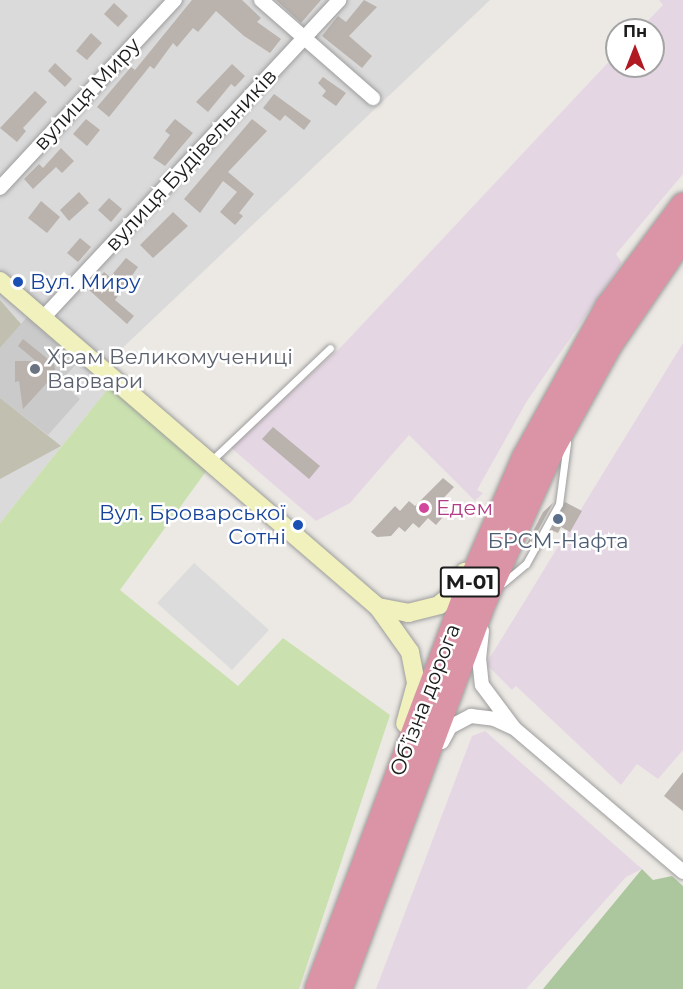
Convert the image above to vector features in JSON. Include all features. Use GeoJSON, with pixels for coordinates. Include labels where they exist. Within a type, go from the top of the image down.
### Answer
{"type":"FeatureCollection","features":[{"type":"Feature","properties":{"kind":"highway","name":"Обʼїзна дорога"},"geometry":{"type":"LineString","coordinates":[[340,989],[349,932],[466,592],[524,458],[563,382],[608,306],[683,205]]}},
{"type":"Feature","properties":{"kind":"highway","name":"Обʼїзна дорога"},"geometry":{"type":"LineString","coordinates":[[317,989],[349,932],[503,559],[552,450],[627,318],[683,238]]}},
{"type":"Feature","properties":{"kind":"street","name":"вулиця Миру"},"geometry":{"type":"LineString","coordinates":[[0,188],[175,0]]}},
{"type":"Feature","properties":{"kind":"street"},"geometry":{"type":"LineString","coordinates":[[261,0],[373,98]]}},
{"type":"Feature","properties":{"kind":"street","name":"вулиця Будівельників"},"geometry":{"type":"LineString","coordinates":[[42,319],[339,0]]}},
{"type":"Feature","properties":{"kind":"street"},"geometry":{"type":"LineString","coordinates":[[0,281],[378,607],[405,641],[416,684],[349,932]]}},
{"type":"Feature","properties":{"kind":"street"},"geometry":{"type":"LineString","coordinates":[[378,607],[416,611],[439,605],[451,595],[515,460],[563,382]]}},
{"type":"Feature","properties":{"kind":"street"},"geometry":{"type":"LineString","coordinates":[[503,559],[497,589],[482,631],[479,674],[486,693],[514,728],[683,872]]}},
{"type":"Feature","properties":{"kind":"street"},"geometry":{"type":"LineString","coordinates":[[349,932],[393,873],[450,727],[459,720],[483,716],[514,728]]}},
{"type":"Feature","properties":{"kind":"lane"},"geometry":{"type":"LineString","coordinates":[[475,628],[497,589],[526,564],[559,504],[565,446],[606,371],[627,318]]}},
{"type":"Feature","properties":{"kind":"lane"},"geometry":{"type":"LineString","coordinates":[[210,463],[330,348]]}},
{"type":"Feature","properties":{"kind":"shaded area"},"geometry":{"type":"Polygon","coordinates":[[[0,0],[490,0],[115,355],[115,380],[0,523],[0,0]]]}},
{"type":"Feature","properties":{"kind":"shaded area"},"geometry":{"type":"Polygon","coordinates":[[[659,0],[683,0],[683,174],[616,254],[622,263],[527,401],[477,490],[483,493],[475,501],[409,435],[350,503],[316,521],[230,447],[341,347],[605,66],[605,78],[665,78],[665,18],[651,18],[663,5],[659,0]]]}},
{"type":"Feature","properties":{"kind":"shaded area"},"geometry":{"type":"Polygon","coordinates":[[[0,300],[21,324],[0,348],[0,300]]]}},
{"type":"Feature","properties":{"kind":"shaded area"},"geometry":{"type":"Polygon","coordinates":[[[27,317],[78,362],[61,381],[80,399],[48,435],[0,398],[0,348],[27,317]]]}},
{"type":"Feature","properties":{"kind":"shaded area"},"geometry":{"type":"Polygon","coordinates":[[[683,343],[683,750],[658,779],[637,764],[621,785],[516,686],[512,690],[486,664],[683,343]]]}},
{"type":"Feature","properties":{"kind":"shaded area"},"geometry":{"type":"Polygon","coordinates":[[[0,398],[61,446],[0,479],[0,398]]]}},
{"type":"Feature","properties":{"kind":"shaded area"},"geometry":{"type":"Polygon","coordinates":[[[194,563],[269,630],[232,670],[157,603],[194,563]]]}},
{"type":"Feature","properties":{"kind":"shaded area"},"geometry":{"type":"Polygon","coordinates":[[[485,731],[642,869],[626,877],[526,989],[376,989],[472,736],[485,731]]]}},
{"type":"Feature","properties":{"kind":"green space"},"geometry":{"type":"Polygon","coordinates":[[[115,380],[207,470],[120,590],[238,686],[283,638],[390,715],[299,989],[0,989],[0,523],[115,380]]]}},
{"type":"Feature","properties":{"kind":"green space"},"geometry":{"type":"Polygon","coordinates":[[[642,869],[653,880],[672,876],[683,886],[683,989],[543,989],[642,869]]]}},
{"type":"Feature","properties":{"kind":"building"},"geometry":{"type":"Polygon","coordinates":[[[192,0],[242,0],[261,18],[257,22],[281,39],[270,53],[244,36],[216,11],[198,32],[193,28],[177,47],[173,43],[154,69],[150,66],[109,117],[97,107],[131,67],[135,70],[192,0]]]}},
{"type":"Feature","properties":{"kind":"building"},"geometry":{"type":"Polygon","coordinates":[[[276,0],[321,0],[301,23],[276,0]]]}},
{"type":"Feature","properties":{"kind":"building"},"geometry":{"type":"Polygon","coordinates":[[[364,0],[377,7],[349,36],[372,56],[362,68],[322,36],[338,16],[346,22],[364,0]]]}},
{"type":"Feature","properties":{"kind":"building"},"geometry":{"type":"Polygon","coordinates":[[[114,3],[128,16],[118,27],[104,14],[114,3]]]}},
{"type":"Feature","properties":{"kind":"building"},"geometry":{"type":"Polygon","coordinates":[[[91,33],[102,43],[87,60],[76,51],[91,33]]]}},
{"type":"Feature","properties":{"kind":"building"},"geometry":{"type":"Polygon","coordinates":[[[55,63],[72,79],[65,87],[48,71],[55,63]]]}},
{"type":"Feature","properties":{"kind":"building"},"geometry":{"type":"Polygon","coordinates":[[[232,64],[245,76],[235,87],[231,84],[208,112],[196,102],[232,64]]]}},
{"type":"Feature","properties":{"kind":"building"},"geometry":{"type":"Polygon","coordinates":[[[323,77],[346,93],[336,106],[322,96],[326,91],[318,83],[323,77]]]}},
{"type":"Feature","properties":{"kind":"building"},"geometry":{"type":"Polygon","coordinates":[[[35,91],[47,102],[23,128],[26,131],[17,142],[0,128],[35,91]]]}},
{"type":"Feature","properties":{"kind":"building"},"geometry":{"type":"Polygon","coordinates":[[[274,94],[311,121],[304,130],[285,115],[280,121],[263,108],[274,94]]]}},
{"type":"Feature","properties":{"kind":"building"},"geometry":{"type":"Polygon","coordinates":[[[86,119],[100,130],[87,146],[73,134],[86,119]]]}},
{"type":"Feature","properties":{"kind":"building"},"geometry":{"type":"Polygon","coordinates":[[[175,119],[193,133],[165,166],[153,158],[170,135],[165,131],[175,119]]]}},
{"type":"Feature","properties":{"kind":"building"},"geometry":{"type":"Polygon","coordinates":[[[252,119],[267,131],[228,172],[254,194],[239,213],[243,216],[235,225],[220,212],[237,192],[223,181],[200,213],[184,199],[252,119]]]}},
{"type":"Feature","properties":{"kind":"building"},"geometry":{"type":"Polygon","coordinates":[[[61,148],[74,161],[62,173],[56,167],[33,189],[24,179],[39,164],[43,168],[61,148]]]}},
{"type":"Feature","properties":{"kind":"building"},"geometry":{"type":"Polygon","coordinates":[[[79,192],[89,203],[69,221],[60,210],[79,192]]]}},
{"type":"Feature","properties":{"kind":"building"},"geometry":{"type":"Polygon","coordinates":[[[109,198],[122,209],[111,222],[98,210],[109,198]]]}},
{"type":"Feature","properties":{"kind":"building"},"geometry":{"type":"Polygon","coordinates":[[[41,201],[60,217],[47,233],[28,218],[41,201]]]}},
{"type":"Feature","properties":{"kind":"building"},"geometry":{"type":"Polygon","coordinates":[[[173,212],[188,226],[153,258],[140,245],[173,212]]]}},
{"type":"Feature","properties":{"kind":"building"},"geometry":{"type":"Polygon","coordinates":[[[80,238],[91,247],[78,262],[67,253],[80,238]]]}},
{"type":"Feature","properties":{"kind":"building"},"geometry":{"type":"Polygon","coordinates":[[[126,258],[138,267],[115,300],[134,316],[127,324],[89,290],[104,272],[110,277],[126,258]]]}},
{"type":"Feature","properties":{"kind":"building","name":"Храм Великомучениці Варвари"},"geometry":{"type":"Polygon","coordinates":[[[23,339],[54,364],[56,373],[23,409],[19,381],[15,382],[15,361],[36,361],[18,346],[23,339]]]}},
{"type":"Feature","properties":{"kind":"building"},"geometry":{"type":"Polygon","coordinates":[[[273,427],[320,466],[309,479],[262,439],[273,427]]]}},
{"type":"Feature","properties":{"kind":"building","name":"Едем"},"geometry":{"type":"Polygon","coordinates":[[[443,478],[454,487],[439,503],[448,511],[436,525],[428,518],[419,528],[413,523],[405,532],[399,527],[391,536],[377,537],[371,532],[395,506],[400,511],[409,501],[415,506],[443,478]]]}},
{"type":"Feature","properties":{"kind":"building"},"geometry":{"type":"Polygon","coordinates":[[[565,502],[582,511],[570,532],[561,527],[558,533],[551,530],[565,502]]]}},
{"type":"Feature","properties":{"kind":"building"},"geometry":{"type":"Polygon","coordinates":[[[553,503],[527,550],[524,549],[543,512],[553,503]]]}},
{"type":"Feature","properties":{"kind":"building"},"geometry":{"type":"Polygon","coordinates":[[[683,772],[683,811],[664,796],[683,772]]]}},
{"type":"Feature","properties":{"kind":"place","name":"Вул. Миру"},"geometry":{"type":"Point","coordinates":[18,282]}},
{"type":"Feature","properties":{"kind":"place","name":"Храм Великомучениці Варвари"},"geometry":{"type":"Point","coordinates":[35,369]}},
{"type":"Feature","properties":{"kind":"place","name":"Едем"},"geometry":{"type":"Point","coordinates":[424,508]}},
{"type":"Feature","properties":{"kind":"place","name":"БРСМ-Нафта"},"geometry":{"type":"Point","coordinates":[558,519]}},
{"type":"Feature","properties":{"kind":"place","name":"Вул. Броварської Cотні"},"geometry":{"type":"Point","coordinates":[298,525]}}]}
